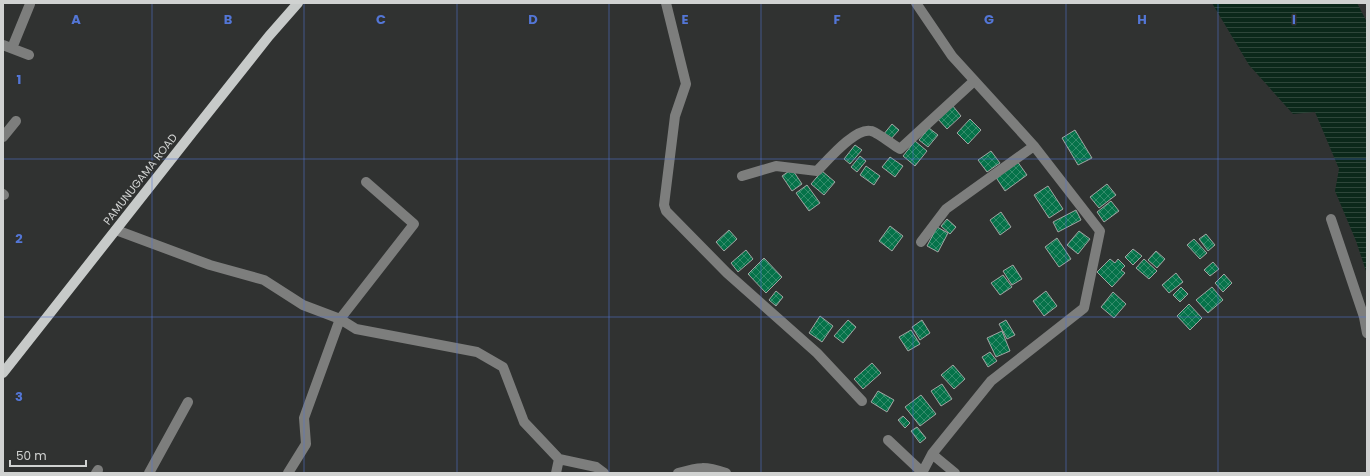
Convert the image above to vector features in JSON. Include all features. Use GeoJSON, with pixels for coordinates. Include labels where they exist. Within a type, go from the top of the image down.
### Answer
{"type":"FeatureCollection","features":[{"type":"Feature","properties":{"kind":"main road","name":"PAMUNUGAMA ROAD"},"geometry":{"type":"LineString","coordinates":[[3,373],[269,36],[298,3]]}},
{"type":"Feature","properties":{"kind":"street"},"geometry":{"type":"LineString","coordinates":[[666,3],[686,84],[675,116],[664,205],[666,211],[727,273],[817,353],[862,401]]}},
{"type":"Feature","properties":{"kind":"street"},"geometry":{"type":"LineString","coordinates":[[888,440],[922,473],[932,454],[991,381],[1084,308],[1100,231],[1034,146],[952,56],[916,3]]}},
{"type":"Feature","properties":{"kind":"street"},"geometry":{"type":"LineString","coordinates":[[29,55],[7,46],[30,4]]}},
{"type":"Feature","properties":{"kind":"street"},"geometry":{"type":"LineString","coordinates":[[742,176],[776,166],[817,171],[849,139],[865,131],[871,131],[900,149],[974,81]]}},
{"type":"Feature","properties":{"kind":"street"},"geometry":{"type":"LineString","coordinates":[[3,137],[16,121]]}},
{"type":"Feature","properties":{"kind":"street"},"geometry":{"type":"LineString","coordinates":[[921,242],[946,209],[1034,146]]}},
{"type":"Feature","properties":{"kind":"street"},"geometry":{"type":"LineString","coordinates":[[288,473],[306,444],[304,418],[340,319],[414,224],[366,182]]}},
{"type":"Feature","properties":{"kind":"street"},"geometry":{"type":"LineString","coordinates":[[1332,219],[1364,318],[1367,333]]}},
{"type":"Feature","properties":{"kind":"street"},"geometry":{"type":"LineString","coordinates":[[116,230],[210,265],[264,280],[303,305],[340,319],[356,328],[477,352],[503,367],[524,422],[559,459],[596,467],[604,473]]}},
{"type":"Feature","properties":{"kind":"street"},"geometry":{"type":"LineString","coordinates":[[149,473],[188,402]]}},
{"type":"Feature","properties":{"kind":"street"},"geometry":{"type":"LineString","coordinates":[[932,454],[955,473]]}},
{"type":"Feature","properties":{"kind":"street"},"geometry":{"type":"LineString","coordinates":[[556,473],[559,459]]}},
{"type":"Feature","properties":{"kind":"street"},"geometry":{"type":"LineString","coordinates":[[678,473],[700,467],[726,473]]}},
{"type":"Feature","properties":{"kind":"shaded area"},"geometry":{"type":"Polygon","coordinates":[[[1212,3],[1357,3],[1367,22],[1367,274],[1356,241],[1335,191],[1339,169],[1315,112],[1293,114],[1249,65],[1212,3]]]}},
{"type":"Feature","properties":{"kind":"building"},"geometry":{"type":"Polygon","coordinates":[[[952,105],[961,116],[947,129],[937,118],[952,105]]]}},
{"type":"Feature","properties":{"kind":"building"},"geometry":{"type":"Polygon","coordinates":[[[970,119],[981,130],[968,144],[957,133],[970,119]]]}},
{"type":"Feature","properties":{"kind":"building"},"geometry":{"type":"Polygon","coordinates":[[[892,124],[899,130],[890,140],[883,135],[892,124]]]}},
{"type":"Feature","properties":{"kind":"building"},"geometry":{"type":"Polygon","coordinates":[[[929,128],[938,135],[928,147],[919,140],[929,128]]]}},
{"type":"Feature","properties":{"kind":"building"},"geometry":{"type":"Polygon","coordinates":[[[1075,130],[1092,158],[1078,165],[1062,138],[1075,130]]]}},
{"type":"Feature","properties":{"kind":"building"},"geometry":{"type":"Polygon","coordinates":[[[915,141],[927,151],[915,166],[903,156],[915,141]]]}},
{"type":"Feature","properties":{"kind":"building"},"geometry":{"type":"Polygon","coordinates":[[[855,145],[862,150],[850,164],[844,159],[855,145]]]}},
{"type":"Feature","properties":{"kind":"building"},"geometry":{"type":"Polygon","coordinates":[[[991,151],[1000,163],[987,172],[978,160],[991,151]]]}},
{"type":"Feature","properties":{"kind":"building"},"geometry":{"type":"Polygon","coordinates":[[[860,156],[866,161],[857,172],[851,167],[860,156]]]}},
{"type":"Feature","properties":{"kind":"building"},"geometry":{"type":"Polygon","coordinates":[[[890,157],[903,166],[895,177],[882,167],[890,157]]]}},
{"type":"Feature","properties":{"kind":"building"},"geometry":{"type":"Polygon","coordinates":[[[1017,161],[1027,175],[1005,191],[995,176],[1017,161]]]}},
{"type":"Feature","properties":{"kind":"building"},"geometry":{"type":"Polygon","coordinates":[[[866,166],[880,176],[874,185],[860,175],[866,166]]]}},
{"type":"Feature","properties":{"kind":"building"},"geometry":{"type":"Polygon","coordinates":[[[792,169],[802,184],[792,191],[782,176],[792,169]]]}},
{"type":"Feature","properties":{"kind":"building"},"geometry":{"type":"Polygon","coordinates":[[[822,171],[835,182],[824,195],[811,184],[822,171]]]}},
{"type":"Feature","properties":{"kind":"building"},"geometry":{"type":"Polygon","coordinates":[[[1107,184],[1116,195],[1099,208],[1090,197],[1107,184]]]}},
{"type":"Feature","properties":{"kind":"building"},"geometry":{"type":"Polygon","coordinates":[[[807,185],[820,203],[809,211],[796,193],[807,185]]]}},
{"type":"Feature","properties":{"kind":"building"},"geometry":{"type":"Polygon","coordinates":[[[1048,186],[1063,209],[1049,218],[1034,195],[1048,186]]]}},
{"type":"Feature","properties":{"kind":"building"},"geometry":{"type":"Polygon","coordinates":[[[1111,201],[1119,211],[1104,222],[1097,212],[1111,201]]]}},
{"type":"Feature","properties":{"kind":"building"},"geometry":{"type":"Polygon","coordinates":[[[1076,210],[1081,220],[1058,232],[1053,222],[1076,210]]]}},
{"type":"Feature","properties":{"kind":"building"},"geometry":{"type":"Polygon","coordinates":[[[1001,212],[1011,227],[1000,235],[990,220],[1001,212]]]}},
{"type":"Feature","properties":{"kind":"building"},"geometry":{"type":"Polygon","coordinates":[[[947,219],[956,227],[950,234],[941,226],[947,219]]]}},
{"type":"Feature","properties":{"kind":"building"},"geometry":{"type":"Polygon","coordinates":[[[890,226],[903,236],[892,251],[879,241],[890,226]]]}},
{"type":"Feature","properties":{"kind":"building"},"geometry":{"type":"Polygon","coordinates":[[[937,227],[948,233],[938,252],[927,246],[937,227]]]}},
{"type":"Feature","properties":{"kind":"building"},"geometry":{"type":"Polygon","coordinates":[[[729,230],[737,239],[724,251],[716,242],[729,230]]]}},
{"type":"Feature","properties":{"kind":"building"},"geometry":{"type":"Polygon","coordinates":[[[1079,231],[1090,239],[1078,254],[1067,245],[1079,231]]]}},
{"type":"Feature","properties":{"kind":"building"},"geometry":{"type":"Polygon","coordinates":[[[1206,234],[1215,245],[1208,251],[1199,239],[1206,234]]]}},
{"type":"Feature","properties":{"kind":"building"},"geometry":{"type":"Polygon","coordinates":[[[1057,238],[1071,259],[1059,267],[1045,247],[1057,238]]]}},
{"type":"Feature","properties":{"kind":"building"},"geometry":{"type":"Polygon","coordinates":[[[1194,239],[1207,253],[1200,259],[1187,245],[1194,239]]]}},
{"type":"Feature","properties":{"kind":"building"},"geometry":{"type":"Polygon","coordinates":[[[1133,249],[1142,256],[1133,265],[1125,257],[1133,249]]]}},
{"type":"Feature","properties":{"kind":"building"},"geometry":{"type":"Polygon","coordinates":[[[746,250],[753,259],[738,272],[731,263],[746,250]]]}},
{"type":"Feature","properties":{"kind":"building"},"geometry":{"type":"Polygon","coordinates":[[[1156,251],[1165,259],[1157,268],[1148,260],[1156,251]]]}},
{"type":"Feature","properties":{"kind":"building"},"geometry":{"type":"Polygon","coordinates":[[[764,258],[782,277],[766,293],[748,274],[764,258]]]}},
{"type":"Feature","properties":{"kind":"building"},"geometry":{"type":"Polygon","coordinates":[[[1110,259],[1115,263],[1118,259],[1125,266],[1121,270],[1125,273],[1112,287],[1097,272],[1110,259]]]}},
{"type":"Feature","properties":{"kind":"building"},"geometry":{"type":"Polygon","coordinates":[[[1144,259],[1157,271],[1149,279],[1136,268],[1144,259]]]}},
{"type":"Feature","properties":{"kind":"building"},"geometry":{"type":"Polygon","coordinates":[[[1213,262],[1219,269],[1210,276],[1204,270],[1213,262]]]}},
{"type":"Feature","properties":{"kind":"building"},"geometry":{"type":"Polygon","coordinates":[[[1013,265],[1022,279],[1012,285],[1003,271],[1013,265]]]}},
{"type":"Feature","properties":{"kind":"building"},"geometry":{"type":"Polygon","coordinates":[[[1176,273],[1183,282],[1169,293],[1162,285],[1176,273]]]}},
{"type":"Feature","properties":{"kind":"building"},"geometry":{"type":"Polygon","coordinates":[[[1224,274],[1232,283],[1223,292],[1215,283],[1224,274]]]}},
{"type":"Feature","properties":{"kind":"building"},"geometry":{"type":"Polygon","coordinates":[[[1003,275],[1012,287],[1000,295],[991,283],[1003,275]]]}},
{"type":"Feature","properties":{"kind":"building"},"geometry":{"type":"Polygon","coordinates":[[[1181,287],[1188,294],[1180,302],[1173,295],[1181,287]]]}},
{"type":"Feature","properties":{"kind":"building"},"geometry":{"type":"Polygon","coordinates":[[[1212,287],[1223,300],[1208,313],[1196,300],[1212,287]]]}},
{"type":"Feature","properties":{"kind":"building"},"geometry":{"type":"Polygon","coordinates":[[[776,291],[783,297],[776,306],[769,300],[776,291]]]}},
{"type":"Feature","properties":{"kind":"building"},"geometry":{"type":"Polygon","coordinates":[[[1046,291],[1057,306],[1044,316],[1033,301],[1046,291]]]}},
{"type":"Feature","properties":{"kind":"building"},"geometry":{"type":"Polygon","coordinates":[[[1113,292],[1126,304],[1114,318],[1101,307],[1113,292]]]}},
{"type":"Feature","properties":{"kind":"building"},"geometry":{"type":"Polygon","coordinates":[[[1189,304],[1202,318],[1190,330],[1177,316],[1189,304]]]}},
{"type":"Feature","properties":{"kind":"building"},"geometry":{"type":"Polygon","coordinates":[[[820,316],[833,326],[822,342],[809,333],[820,316]]]}},
{"type":"Feature","properties":{"kind":"building"},"geometry":{"type":"Polygon","coordinates":[[[848,320],[856,327],[843,343],[834,336],[848,320]]]}},
{"type":"Feature","properties":{"kind":"building"},"geometry":{"type":"Polygon","coordinates":[[[922,320],[930,333],[920,340],[912,327],[922,320]]]}},
{"type":"Feature","properties":{"kind":"building"},"geometry":{"type":"Polygon","coordinates":[[[1006,320],[1015,335],[1007,339],[999,324],[1006,320]]]}},
{"type":"Feature","properties":{"kind":"building"},"geometry":{"type":"Polygon","coordinates":[[[911,330],[920,344],[908,351],[899,337],[911,330]]]}},
{"type":"Feature","properties":{"kind":"building"},"geometry":{"type":"Polygon","coordinates":[[[1002,331],[1010,351],[996,357],[987,338],[1002,331]]]}},
{"type":"Feature","properties":{"kind":"building"},"geometry":{"type":"Polygon","coordinates":[[[990,352],[997,361],[988,367],[982,357],[990,352]]]}},
{"type":"Feature","properties":{"kind":"building"},"geometry":{"type":"Polygon","coordinates":[[[872,363],[881,373],[863,389],[854,379],[872,363]]]}},
{"type":"Feature","properties":{"kind":"building"},"geometry":{"type":"Polygon","coordinates":[[[953,365],[965,379],[954,389],[941,375],[953,365]]]}},
{"type":"Feature","properties":{"kind":"building"},"geometry":{"type":"Polygon","coordinates":[[[942,384],[952,399],[941,406],[931,391],[942,384]]]}},
{"type":"Feature","properties":{"kind":"building"},"geometry":{"type":"Polygon","coordinates":[[[878,391],[894,400],[887,412],[871,402],[878,391]]]}},
{"type":"Feature","properties":{"kind":"building"},"geometry":{"type":"Polygon","coordinates":[[[921,395],[936,414],[920,426],[905,407],[921,395]]]}},
{"type":"Feature","properties":{"kind":"building"},"geometry":{"type":"Polygon","coordinates":[[[903,416],[910,423],[905,428],[898,420],[903,416]]]}},
{"type":"Feature","properties":{"kind":"building"},"geometry":{"type":"Polygon","coordinates":[[[917,427],[926,438],[920,443],[911,431],[917,427]]]}}]}
